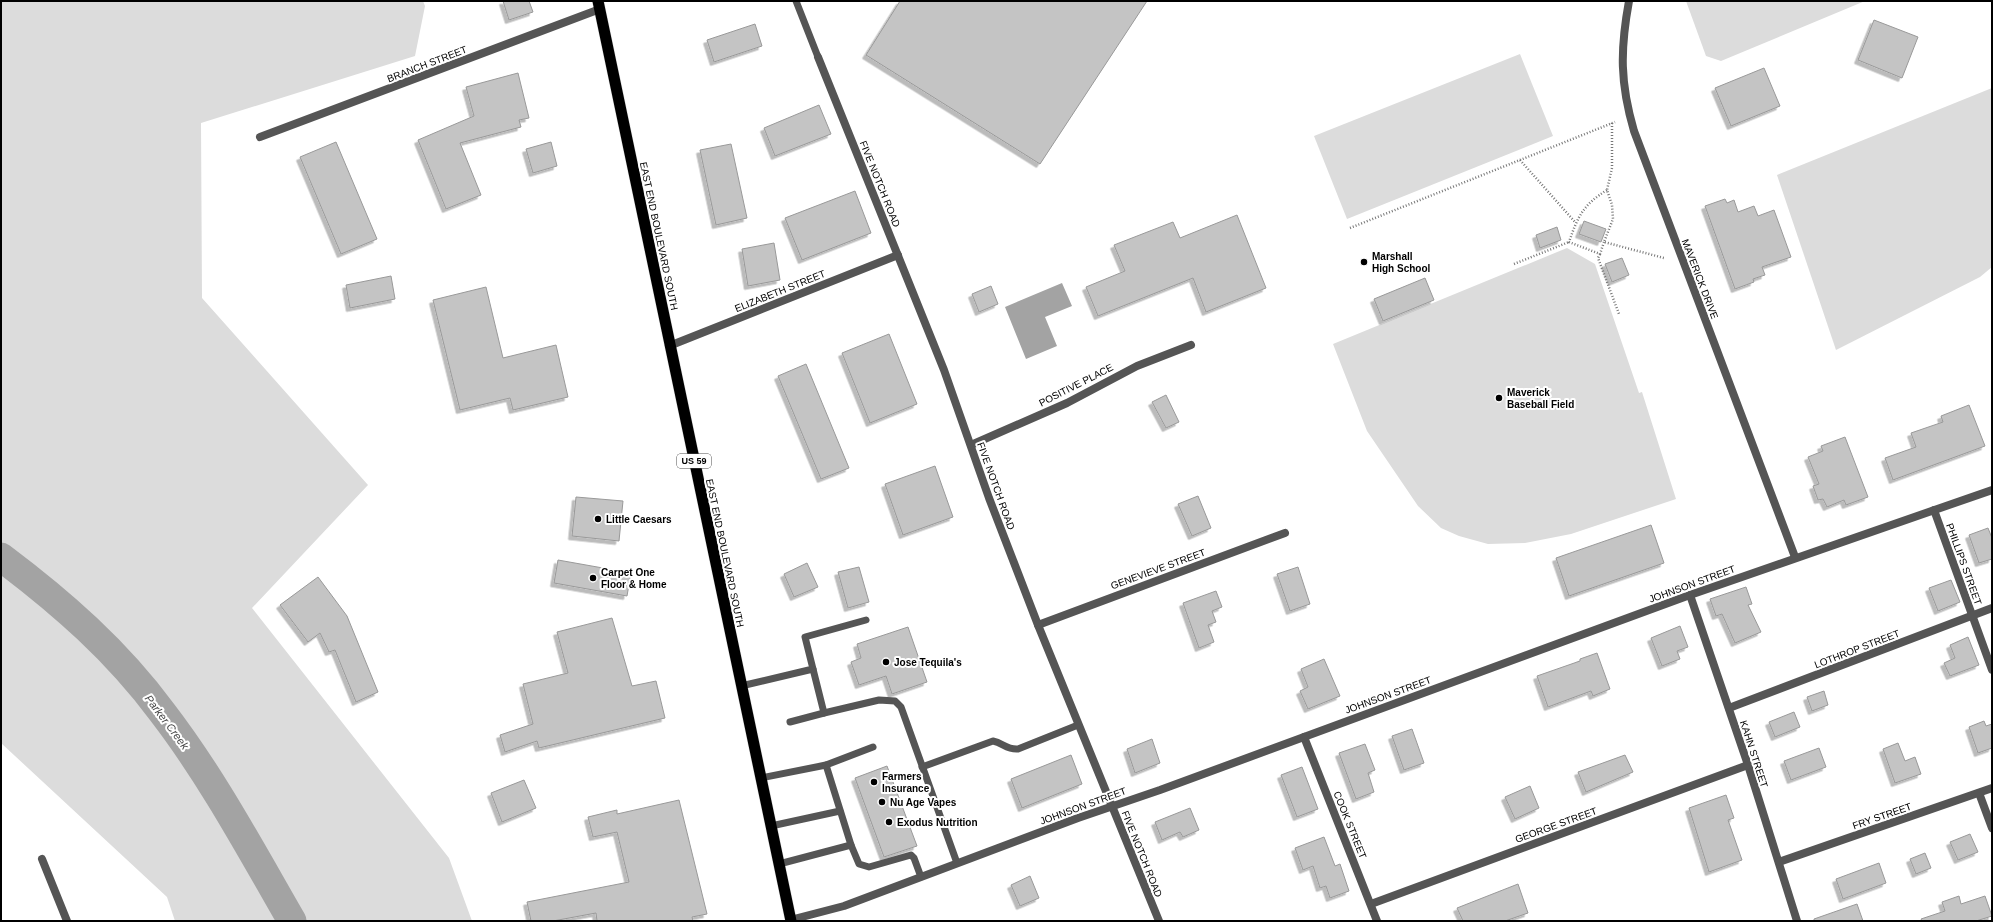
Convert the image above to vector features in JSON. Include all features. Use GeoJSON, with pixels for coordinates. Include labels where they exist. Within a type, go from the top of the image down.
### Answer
{"type":"FeatureCollection","features":[{"type":"Feature","properties":{"kind":"highway","name":"EAST END BOULEVARD SOUTH"},"geometry":{"type":"LineString","coordinates":[[599,5],[669,346],[791,920]]}},
{"type":"Feature","properties":{"kind":"street","name":"MAVERICK DRIVE"},"geometry":{"type":"LineString","coordinates":[[1629,1],[1622,60],[1626,96],[1633,125],[1646,165],[1795,557]]}},
{"type":"Feature","properties":{"kind":"street","name":"BRANCH STREET"},"geometry":{"type":"LineString","coordinates":[[260,137],[599,5]]}},
{"type":"Feature","properties":{"kind":"street","name":"FIVE NOTCH ROAD"},"geometry":{"type":"LineString","coordinates":[[818,57],[898,255],[1038,624],[1158,921]]}},
{"type":"Feature","properties":{"kind":"street","name":"ELIZABETH STREET"},"geometry":{"type":"LineString","coordinates":[[669,346],[898,255]]}},
{"type":"Feature","properties":{"kind":"street","name":"POSITIVE PLACE"},"geometry":{"type":"LineString","coordinates":[[971,445],[1068,403],[1137,366],[1191,345]]}},
{"type":"Feature","properties":{"kind":"street","name":"JOHNSON STREET"},"geometry":{"type":"LineString","coordinates":[[791,920],[844,906],[1112,806],[1690,595],[1795,557],[1992,490]]}},
{"type":"Feature","properties":{"kind":"street","name":"PHILLIPS STREET"},"geometry":{"type":"LineString","coordinates":[[1934,510],[1992,670]]}},
{"type":"Feature","properties":{"kind":"street","name":"GENEVIEVE STREET"},"geometry":{"type":"LineString","coordinates":[[1038,624],[1285,533]]}},
{"type":"Feature","properties":{"kind":"street","name":"KAHN STREET"},"geometry":{"type":"LineString","coordinates":[[1690,595],[1748,765],[1797,921]]}},
{"type":"Feature","properties":{"kind":"street","name":"LOTHROP STREET"},"geometry":{"type":"LineString","coordinates":[[1729,708],[1992,608]]}},
{"type":"Feature","properties":{"kind":"street","name":"COOK STREET"},"geometry":{"type":"LineString","coordinates":[[1304,737],[1377,921]]}},
{"type":"Feature","properties":{"kind":"street","name":"GEORGE STREET"},"geometry":{"type":"LineString","coordinates":[[1370,904],[1748,765]]}},
{"type":"Feature","properties":{"kind":"street","name":"FRY STREET"},"geometry":{"type":"LineString","coordinates":[[1779,862],[1992,788]]}},
{"type":"Feature","properties":{"kind":"street"},"geometry":{"type":"LineString","coordinates":[[1979,793],[1992,828]]}},
{"type":"Feature","properties":{"kind":"street"},"geometry":{"type":"LineString","coordinates":[[42,858],[67,921]]}},
{"type":"Feature","properties":{"kind":"lane"},"geometry":{"type":"LineString","coordinates":[[796,1],[818,57]]}},
{"type":"Feature","properties":{"kind":"lane"},"geometry":{"type":"LineString","coordinates":[[824,713],[805,637],[866,620]]}},
{"type":"Feature","properties":{"kind":"lane"},"geometry":{"type":"LineString","coordinates":[[742,686],[813,669]]}},
{"type":"Feature","properties":{"kind":"lane"},"geometry":{"type":"LineString","coordinates":[[790,722],[879,700],[895,701],[901,707],[957,863]]}},
{"type":"Feature","properties":{"kind":"lane"},"geometry":{"type":"LineString","coordinates":[[922,767],[993,741],[999,742],[1010,749],[1018,749],[1078,725]]}},
{"type":"Feature","properties":{"kind":"lane"},"geometry":{"type":"LineString","coordinates":[[761,778],[826,765],[873,747]]}},
{"type":"Feature","properties":{"kind":"lane"},"geometry":{"type":"LineString","coordinates":[[826,765],[851,845],[859,864],[869,868],[911,855],[914,858],[921,877]]}},
{"type":"Feature","properties":{"kind":"lane"},"geometry":{"type":"LineString","coordinates":[[771,826],[840,811]]}},
{"type":"Feature","properties":{"kind":"lane"},"geometry":{"type":"LineString","coordinates":[[779,864],[851,845]]}},
{"type":"Feature","properties":{"kind":"path"},"geometry":{"type":"LineString","coordinates":[[1350,228],[1614,123],[1612,168],[1606,190],[1612,205],[1613,219],[1598,258],[1618,314]]}},
{"type":"Feature","properties":{"kind":"path"},"geometry":{"type":"LineString","coordinates":[[1520,160],[1576,223]]}},
{"type":"Feature","properties":{"kind":"path"},"geometry":{"type":"LineString","coordinates":[[1569,242],[1576,223],[1587,206],[1594,198],[1606,190]]}},
{"type":"Feature","properties":{"kind":"path"},"geometry":{"type":"LineString","coordinates":[[1514,264],[1569,242],[1600,254]]}},
{"type":"Feature","properties":{"kind":"path"},"geometry":{"type":"LineString","coordinates":[[1604,242],[1664,258]]}},
{"type":"Feature","properties":{"kind":"shaded area"},"geometry":{"type":"Polygon","coordinates":[[[1,1],[423,1],[425,6],[415,56],[201,123],[202,298],[368,485],[252,608],[449,858],[472,921],[175,921],[167,897],[1,743],[1,1]]]}},
{"type":"Feature","properties":{"kind":"shaded area"},"geometry":{"type":"Polygon","coordinates":[[[1686,1],[1865,1],[1721,61],[1706,56],[1686,1]]]}},
{"type":"Feature","properties":{"kind":"shaded area"},"geometry":{"type":"Polygon","coordinates":[[[1520,54],[1553,136],[1347,219],[1314,136],[1520,54]]]}},
{"type":"Feature","properties":{"kind":"shaded area"},"geometry":{"type":"Polygon","coordinates":[[[1992,88],[1992,267],[1980,277],[1836,350],[1777,175],[1992,88]]]}},
{"type":"Feature","properties":{"kind":"shaded area","name":"Maverick Baseball Field"},"geometry":{"type":"Polygon","coordinates":[[[1567,248],[1595,264],[1639,393],[1642,392],[1676,499],[1571,534],[1525,543],[1488,544],[1459,536],[1441,528],[1418,506],[1367,431],[1333,344],[1567,248]]]}},
{"type":"Feature","properties":{"kind":"shaded area"},"geometry":{"type":"Polygon","coordinates":[[[1062,283],[1072,306],[1045,317],[1057,346],[1026,359],[1005,307],[1062,283]]]}},
{"type":"Feature","properties":{"kind":"building"},"geometry":{"type":"Polygon","coordinates":[[[503,1],[529,1],[533,12],[509,20],[503,1]]]}},
{"type":"Feature","properties":{"kind":"building"},"geometry":{"type":"Polygon","coordinates":[[[900,1],[1147,1],[1040,164],[866,55],[900,1]]]}},
{"type":"Feature","properties":{"kind":"building"},"geometry":{"type":"Polygon","coordinates":[[[1874,20],[1918,37],[1902,78],[1858,60],[1874,20]]]}},
{"type":"Feature","properties":{"kind":"building"},"geometry":{"type":"Polygon","coordinates":[[[755,24],[762,46],[714,62],[707,40],[755,24]]]}},
{"type":"Feature","properties":{"kind":"building"},"geometry":{"type":"Polygon","coordinates":[[[1764,68],[1780,106],[1731,126],[1715,88],[1764,68]]]}},
{"type":"Feature","properties":{"kind":"building"},"geometry":{"type":"Polygon","coordinates":[[[518,73],[529,118],[519,120],[521,127],[460,143],[481,195],[446,209],[418,140],[474,116],[466,87],[518,73]]]}},
{"type":"Feature","properties":{"kind":"building"},"geometry":{"type":"Polygon","coordinates":[[[819,105],[831,134],[775,156],[764,128],[819,105]]]}},
{"type":"Feature","properties":{"kind":"building"},"geometry":{"type":"Polygon","coordinates":[[[336,142],[377,239],[341,254],[300,157],[336,142]]]}},
{"type":"Feature","properties":{"kind":"building"},"geometry":{"type":"Polygon","coordinates":[[[551,142],[557,166],[533,173],[526,149],[551,142]]]}},
{"type":"Feature","properties":{"kind":"building"},"geometry":{"type":"Polygon","coordinates":[[[731,144],[747,218],[716,225],[700,150],[731,144]]]}},
{"type":"Feature","properties":{"kind":"building"},"geometry":{"type":"Polygon","coordinates":[[[855,191],[871,233],[802,260],[785,218],[855,191]]]}},
{"type":"Feature","properties":{"kind":"building"},"geometry":{"type":"Polygon","coordinates":[[[1725,199],[1727,203],[1734,200],[1738,212],[1754,206],[1758,216],[1774,210],[1791,257],[1762,267],[1765,275],[1753,279],[1754,282],[1735,289],[1705,206],[1725,199]]]}},
{"type":"Feature","properties":{"kind":"building"},"geometry":{"type":"Polygon","coordinates":[[[1237,215],[1266,288],[1206,312],[1193,278],[1098,316],[1086,287],[1125,271],[1114,245],[1173,222],[1180,238],[1237,215]]]}},
{"type":"Feature","properties":{"kind":"building"},"geometry":{"type":"Polygon","coordinates":[[[1584,221],[1606,229],[1601,242],[1579,234],[1584,221]]]}},
{"type":"Feature","properties":{"kind":"building"},"geometry":{"type":"Polygon","coordinates":[[[1557,227],[1561,240],[1540,248],[1536,235],[1557,227]]]}},
{"type":"Feature","properties":{"kind":"building"},"geometry":{"type":"Polygon","coordinates":[[[774,243],[780,280],[748,286],[742,249],[774,243]]]}},
{"type":"Feature","properties":{"kind":"building"},"geometry":{"type":"Polygon","coordinates":[[[1622,258],[1629,275],[1612,282],[1605,264],[1622,258]]]}},
{"type":"Feature","properties":{"kind":"building"},"geometry":{"type":"Polygon","coordinates":[[[391,276],[395,299],[350,308],[346,285],[391,276]]]}},
{"type":"Feature","properties":{"kind":"building"},"geometry":{"type":"Polygon","coordinates":[[[1425,278],[1434,300],[1383,321],[1374,299],[1425,278]]]}},
{"type":"Feature","properties":{"kind":"building"},"geometry":{"type":"Polygon","coordinates":[[[991,286],[998,304],[979,312],[972,294],[991,286]]]}},
{"type":"Feature","properties":{"kind":"building"},"geometry":{"type":"Polygon","coordinates":[[[486,287],[503,358],[556,345],[568,397],[513,410],[510,398],[460,410],[433,300],[486,287]]]}},
{"type":"Feature","properties":{"kind":"building"},"geometry":{"type":"Polygon","coordinates":[[[889,334],[917,404],[870,423],[842,353],[889,334]]]}},
{"type":"Feature","properties":{"kind":"building"},"geometry":{"type":"Polygon","coordinates":[[[806,364],[849,468],[821,479],[778,376],[806,364]]]}},
{"type":"Feature","properties":{"kind":"building"},"geometry":{"type":"Polygon","coordinates":[[[1166,395],[1179,422],[1166,428],[1152,402],[1166,395]]]}},
{"type":"Feature","properties":{"kind":"building"},"geometry":{"type":"Polygon","coordinates":[[[1969,405],[1985,446],[1893,480],[1885,458],[1916,447],[1911,433],[1943,422],[1941,416],[1969,405]]]}},
{"type":"Feature","properties":{"kind":"building"},"geometry":{"type":"Polygon","coordinates":[[[1845,437],[1868,497],[1846,505],[1844,500],[1827,507],[1823,499],[1818,500],[1813,486],[1819,484],[1808,457],[1823,451],[1821,446],[1845,437]]]}},
{"type":"Feature","properties":{"kind":"building"},"geometry":{"type":"Polygon","coordinates":[[[935,466],[953,517],[903,535],[885,484],[935,466]]]}},
{"type":"Feature","properties":{"kind":"building"},"geometry":{"type":"Polygon","coordinates":[[[1198,496],[1211,528],[1192,536],[1178,504],[1198,496]]]}},
{"type":"Feature","properties":{"kind":"building","name":"Little Caesars"},"geometry":{"type":"Polygon","coordinates":[[[576,497],[623,501],[619,541],[572,536],[576,497]]]}},
{"type":"Feature","properties":{"kind":"building"},"geometry":{"type":"Polygon","coordinates":[[[1651,525],[1664,563],[1569,596],[1556,558],[1651,525]]]}},
{"type":"Feature","properties":{"kind":"building"},"geometry":{"type":"Polygon","coordinates":[[[1988,528],[1992,538],[1992,559],[1979,563],[1969,535],[1988,528]]]}},
{"type":"Feature","properties":{"kind":"building","name":"Carpet One Floor & Home"},"geometry":{"type":"Polygon","coordinates":[[[558,560],[631,573],[627,596],[554,583],[558,560]]]}},
{"type":"Feature","properties":{"kind":"building"},"geometry":{"type":"Polygon","coordinates":[[[807,563],[818,587],[794,597],[784,574],[807,563]]]}},
{"type":"Feature","properties":{"kind":"building"},"geometry":{"type":"Polygon","coordinates":[[[859,567],[869,602],[848,608],[838,572],[859,567]]]}},
{"type":"Feature","properties":{"kind":"building"},"geometry":{"type":"Polygon","coordinates":[[[1298,567],[1310,604],[1290,611],[1277,574],[1298,567]]]}},
{"type":"Feature","properties":{"kind":"building"},"geometry":{"type":"Polygon","coordinates":[[[318,577],[347,616],[378,692],[356,702],[335,650],[329,652],[320,633],[308,642],[280,605],[318,577]]]}},
{"type":"Feature","properties":{"kind":"building"},"geometry":{"type":"Polygon","coordinates":[[[1951,580],[1960,602],[1938,611],[1929,588],[1951,580]]]}},
{"type":"Feature","properties":{"kind":"building"},"geometry":{"type":"Polygon","coordinates":[[[1746,587],[1752,604],[1748,605],[1761,632],[1735,643],[1722,614],[1716,616],[1710,599],[1746,587]]]}},
{"type":"Feature","properties":{"kind":"building"},"geometry":{"type":"Polygon","coordinates":[[[1216,591],[1222,607],[1212,611],[1216,622],[1208,625],[1214,642],[1199,648],[1183,603],[1216,591]]]}},
{"type":"Feature","properties":{"kind":"building"},"geometry":{"type":"Polygon","coordinates":[[[612,618],[632,686],[656,681],[665,718],[539,748],[537,741],[505,752],[500,735],[533,724],[523,684],[568,673],[557,632],[612,618]]]}},
{"type":"Feature","properties":{"kind":"building"},"geometry":{"type":"Polygon","coordinates":[[[1680,626],[1688,647],[1677,651],[1680,659],[1662,666],[1651,638],[1680,626]]]}},
{"type":"Feature","properties":{"kind":"building","name":"Jose Tequila's"},"geometry":{"type":"Polygon","coordinates":[[[908,627],[927,682],[892,694],[886,676],[859,685],[851,662],[861,658],[857,644],[908,627]]]}},
{"type":"Feature","properties":{"kind":"building"},"geometry":{"type":"Polygon","coordinates":[[[1968,637],[1979,665],[1950,676],[1944,663],[1955,658],[1950,645],[1968,637]]]}},
{"type":"Feature","properties":{"kind":"building"},"geometry":{"type":"Polygon","coordinates":[[[1597,653],[1610,689],[1593,696],[1591,691],[1548,707],[1537,676],[1580,661],[1580,659],[1597,653]]]}},
{"type":"Feature","properties":{"kind":"building"},"geometry":{"type":"Polygon","coordinates":[[[1324,659],[1340,696],[1308,709],[1300,691],[1308,687],[1301,669],[1324,659]]]}},
{"type":"Feature","properties":{"kind":"building"},"geometry":{"type":"Polygon","coordinates":[[[1824,691],[1828,705],[1812,711],[1807,697],[1824,691]]]}},
{"type":"Feature","properties":{"kind":"building"},"geometry":{"type":"Polygon","coordinates":[[[1794,712],[1800,727],[1775,737],[1769,722],[1794,712]]]}},
{"type":"Feature","properties":{"kind":"building"},"geometry":{"type":"Polygon","coordinates":[[[1984,721],[1986,726],[1992,724],[1992,748],[1978,753],[1969,727],[1984,721]]]}},
{"type":"Feature","properties":{"kind":"building"},"geometry":{"type":"Polygon","coordinates":[[[1412,729],[1424,763],[1404,770],[1392,736],[1412,729]]]}},
{"type":"Feature","properties":{"kind":"building"},"geometry":{"type":"Polygon","coordinates":[[[1152,739],[1160,763],[1135,773],[1127,749],[1152,739]]]}},
{"type":"Feature","properties":{"kind":"building"},"geometry":{"type":"Polygon","coordinates":[[[1898,743],[1905,761],[1915,757],[1921,774],[1895,783],[1883,749],[1898,743]]]}},
{"type":"Feature","properties":{"kind":"building"},"geometry":{"type":"Polygon","coordinates":[[[1365,744],[1375,770],[1368,773],[1374,792],[1356,799],[1339,753],[1365,744]]]}},
{"type":"Feature","properties":{"kind":"building"},"geometry":{"type":"Polygon","coordinates":[[[1819,748],[1826,767],[1791,780],[1784,761],[1819,748]]]}},
{"type":"Feature","properties":{"kind":"building"},"geometry":{"type":"Polygon","coordinates":[[[1071,755],[1082,784],[1022,808],[1011,779],[1071,755]]]}},
{"type":"Feature","properties":{"kind":"building"},"geometry":{"type":"Polygon","coordinates":[[[1625,755],[1633,772],[1586,792],[1578,772],[1625,755]]]}},
{"type":"Feature","properties":{"kind":"building"},"geometry":{"type":"Polygon","coordinates":[[[887,766],[917,846],[884,857],[855,778],[887,766]]]}},
{"type":"Feature","properties":{"kind":"building"},"geometry":{"type":"Polygon","coordinates":[[[1302,767],[1318,809],[1297,817],[1281,775],[1302,767]]]}},
{"type":"Feature","properties":{"kind":"building"},"geometry":{"type":"Polygon","coordinates":[[[524,780],[536,808],[502,822],[491,793],[524,780]]]}},
{"type":"Feature","properties":{"kind":"building"},"geometry":{"type":"Polygon","coordinates":[[[1530,786],[1539,808],[1515,819],[1505,797],[1530,786]]]}},
{"type":"Feature","properties":{"kind":"building"},"geometry":{"type":"Polygon","coordinates":[[[1726,795],[1734,818],[1728,820],[1742,860],[1709,872],[1689,808],[1726,795]]]}},
{"type":"Feature","properties":{"kind":"building"},"geometry":{"type":"Polygon","coordinates":[[[679,800],[707,914],[692,917],[693,921],[597,921],[596,913],[553,921],[531,921],[527,902],[629,882],[617,832],[593,837],[588,817],[617,810],[617,814],[679,800]]]}},
{"type":"Feature","properties":{"kind":"building"},"geometry":{"type":"Polygon","coordinates":[[[1190,808],[1199,830],[1183,837],[1180,832],[1162,840],[1155,822],[1190,808]]]}},
{"type":"Feature","properties":{"kind":"building"},"geometry":{"type":"Polygon","coordinates":[[[1970,834],[1978,852],[1958,860],[1950,842],[1970,834]]]}},
{"type":"Feature","properties":{"kind":"building"},"geometry":{"type":"Polygon","coordinates":[[[1324,837],[1335,866],[1340,864],[1349,891],[1330,898],[1326,886],[1320,888],[1313,866],[1303,870],[1295,848],[1324,837]]]}},
{"type":"Feature","properties":{"kind":"building"},"geometry":{"type":"Polygon","coordinates":[[[1925,853],[1931,868],[1916,874],[1910,859],[1925,853]]]}},
{"type":"Feature","properties":{"kind":"building"},"geometry":{"type":"Polygon","coordinates":[[[1879,863],[1886,883],[1843,899],[1836,879],[1879,863]]]}},
{"type":"Feature","properties":{"kind":"building"},"geometry":{"type":"Polygon","coordinates":[[[1030,876],[1039,898],[1020,906],[1011,885],[1030,876]]]}},
{"type":"Feature","properties":{"kind":"building"},"geometry":{"type":"Polygon","coordinates":[[[1518,884],[1528,913],[1505,921],[1463,921],[1457,908],[1518,884]]]}},
{"type":"Feature","properties":{"kind":"building"},"geometry":{"type":"Polygon","coordinates":[[[1959,896],[1961,904],[1985,896],[1992,916],[1976,921],[1922,921],[1921,919],[1945,911],[1942,902],[1959,896]]]}},
{"type":"Feature","properties":{"kind":"building"},"geometry":{"type":"Polygon","coordinates":[[[1857,904],[1863,921],[1814,921],[1814,919],[1857,904]]]}},
{"type":"Feature","properties":{"kind":"waterway","name":"Parker Creek"},"geometry":{"type":"LineString","coordinates":[[1,557],[87,628],[145,690],[198,762],[292,921]]}},
{"type":"Feature","properties":{"kind":"place","name":"Marshall High School"},"geometry":{"type":"Point","coordinates":[1364,262]}},
{"type":"Feature","properties":{"kind":"place","name":"Maverick Baseball Field"},"geometry":{"type":"Point","coordinates":[1499,398]}},
{"type":"Feature","properties":{"kind":"place","name":"Little Caesars"},"geometry":{"type":"Point","coordinates":[598,519]}},
{"type":"Feature","properties":{"kind":"place","name":"Carpet One Floor & Home"},"geometry":{"type":"Point","coordinates":[593,578]}},
{"type":"Feature","properties":{"kind":"place","name":"Jose Tequila's"},"geometry":{"type":"Point","coordinates":[886,662]}},
{"type":"Feature","properties":{"kind":"place","name":"Farmers Insurance"},"geometry":{"type":"Point","coordinates":[874,782]}},
{"type":"Feature","properties":{"kind":"place","name":"Nu Age Vapes"},"geometry":{"type":"Point","coordinates":[882,802]}},
{"type":"Feature","properties":{"kind":"place","name":"Exodus Nutrition"},"geometry":{"type":"Point","coordinates":[889,822]}}]}
